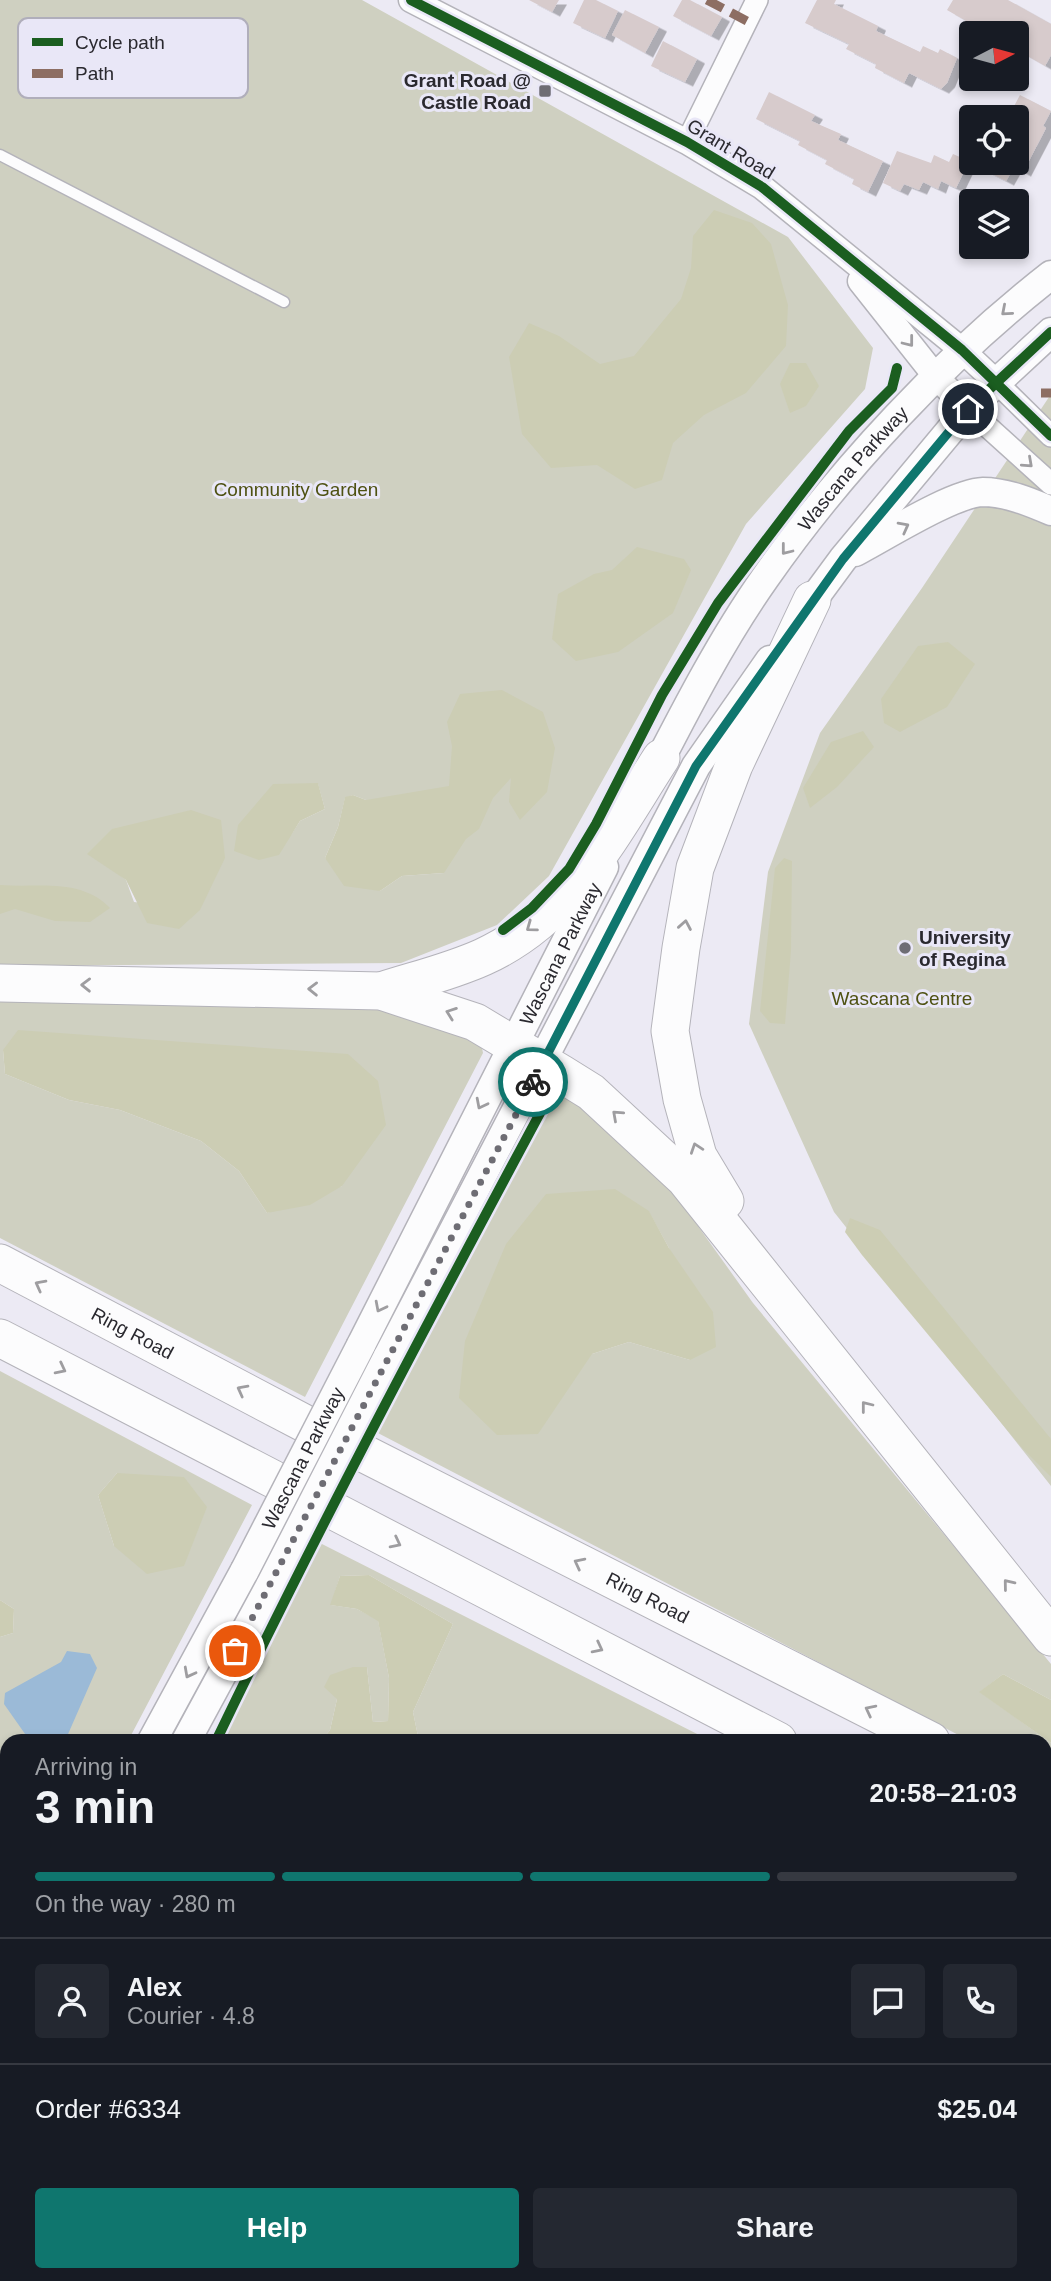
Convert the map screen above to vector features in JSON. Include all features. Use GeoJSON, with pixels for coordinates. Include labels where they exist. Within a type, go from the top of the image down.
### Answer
{"type":"FeatureCollection","features":[{"type":"Feature","properties":{"kind":"highway"},"geometry":{"type":"LineString","coordinates":[[792,1313],[698,1156],[681,1099],[670,1031],[695,868],[734,765],[812,600]]}},
{"type":"Feature","properties":{"kind":"highway"},"geometry":{"type":"LineString","coordinates":[[381,991],[485,956],[550,914],[582,880],[661,758]]}},
{"type":"Feature","properties":{"kind":"highway"},"geometry":{"type":"LineString","coordinates":[[0,983],[381,991],[475,1022],[544,1062],[591,1092],[685,1179],[1051,1637]]}},
{"type":"Feature","properties":{"kind":"highway","name":"Ring Road"},"geometry":{"type":"LineString","coordinates":[[0,1264],[302,1422]]}},
{"type":"Feature","properties":{"kind":"highway"},"geometry":{"type":"LineString","coordinates":[[0,1338],[273,1479]]}},
{"type":"Feature","properties":{"kind":"highway","name":"Ring Road"},"geometry":{"type":"LineString","coordinates":[[365,1454],[916,1734]]}},
{"type":"Feature","properties":{"kind":"highway"},"geometry":{"type":"LineString","coordinates":[[336,1512],[764,1734]]}},
{"type":"Feature","properties":{"kind":"main road","name":"Wascana Parkway"},"geometry":{"type":"LineString","coordinates":[[156,1734],[245,1570],[512,1043],[661,758],[765,578],[860,459],[936,377],[962,350],[1051,275]]}},
{"type":"Feature","properties":{"kind":"main road","name":"Wascana Parkway"},"geometry":{"type":"LineString","coordinates":[[190,1734],[544,1062],[696,766],[843,559],[968,409],[1051,332]]}},
{"type":"Feature","properties":{"kind":"main road"},"geometry":{"type":"LineString","coordinates":[[843,559],[946,505],[982,492],[1024,499],[1051,511]]}},
{"type":"Feature","properties":{"kind":"street","name":"Grant Road"},"geometry":{"type":"LineString","coordinates":[[411,0],[687,142],[762,187],[962,350],[996,382]]}},
{"type":"Feature","properties":{"kind":"street"},"geometry":{"type":"LineString","coordinates":[[687,142],[757,0]]}},
{"type":"Feature","properties":{"kind":"street","name":"Grant Road"},"geometry":{"type":"LineString","coordinates":[[821,236],[936,377],[968,409]]}},
{"type":"Feature","properties":{"kind":"street"},"geometry":{"type":"LineString","coordinates":[[996,382],[1051,436]]}},
{"type":"Feature","properties":{"kind":"street"},"geometry":{"type":"LineString","coordinates":[[968,409],[1051,484]]}},
{"type":"Feature","properties":{"kind":"lane"},"geometry":{"type":"LineString","coordinates":[[0,155],[284,302]]}},
{"type":"Feature","properties":{"kind":"green space","name":"Community Garden"},"geometry":{"type":"Polygon","coordinates":[[[0,0],[362,0],[788,237],[873,348],[865,389],[746,524],[549,876],[497,925],[401,963],[0,966],[0,0]],[[318,784],[291,835],[300,821],[325,809],[318,784]],[[353,795],[345,798],[338,827],[325,858],[380,891],[402,876],[444,873],[366,800],[353,795]],[[108,865],[126,880],[134,902],[200,910],[108,865]]]}},
{"type":"Feature","properties":{"kind":"green space"},"geometry":{"type":"Polygon","coordinates":[[[714,210],[752,223],[771,244],[788,305],[786,346],[746,393],[704,415],[673,443],[662,480],[635,489],[597,465],[551,468],[522,434],[509,357],[529,323],[559,336],[600,364],[634,356],[681,299],[691,268],[693,236],[714,210]]]}},
{"type":"Feature","properties":{"kind":"green space"},"geometry":{"type":"Polygon","coordinates":[[[790,363],[806,363],[819,386],[806,406],[790,413],[780,384],[790,363]]]}},
{"type":"Feature","properties":{"kind":"green space","name":"Wascana Centre"},"geometry":{"type":"Polygon","coordinates":[[[1051,394],[1051,1486],[834,1212],[749,1024],[768,872],[820,733],[922,588],[1051,394]]]}},
{"type":"Feature","properties":{"kind":"green space"},"geometry":{"type":"Polygon","coordinates":[[[637,547],[684,559],[691,570],[673,613],[618,652],[576,661],[552,639],[558,594],[594,574],[612,570],[637,547]]]}},
{"type":"Feature","properties":{"kind":"green space"},"geometry":{"type":"Polygon","coordinates":[[[948,642],[975,664],[947,707],[900,732],[884,723],[881,699],[918,646],[948,642]]]}},
{"type":"Feature","properties":{"kind":"green space"},"geometry":{"type":"Polygon","coordinates":[[[502,690],[543,712],[555,748],[547,792],[520,820],[509,802],[511,778],[493,798],[479,829],[466,839],[444,873],[402,876],[380,891],[344,886],[325,858],[338,827],[345,797],[353,795],[366,800],[449,786],[452,746],[447,722],[460,694],[502,690]]]}},
{"type":"Feature","properties":{"kind":"green space"},"geometry":{"type":"Polygon","coordinates":[[[863,731],[874,747],[837,787],[810,808],[803,788],[831,742],[863,731]]]}},
{"type":"Feature","properties":{"kind":"green space"},"geometry":{"type":"Polygon","coordinates":[[[318,783],[325,809],[300,821],[279,855],[259,860],[234,851],[238,825],[273,784],[318,783]]]}},
{"type":"Feature","properties":{"kind":"green space"},"geometry":{"type":"Polygon","coordinates":[[[191,810],[221,820],[225,858],[200,910],[179,929],[147,923],[126,880],[87,854],[112,829],[191,810]]]}},
{"type":"Feature","properties":{"kind":"green space"},"geometry":{"type":"Polygon","coordinates":[[[784,858],[792,861],[791,951],[785,1024],[770,1023],[760,1011],[775,868],[784,858]]]}},
{"type":"Feature","properties":{"kind":"green space"},"geometry":{"type":"Polygon","coordinates":[[[0,885],[73,888],[99,899],[110,908],[90,922],[55,921],[15,909],[0,914],[0,885]]]}},
{"type":"Feature","properties":{"kind":"green space"},"geometry":{"type":"Polygon","coordinates":[[[0,991],[373,1002],[480,1038],[483,1053],[305,1397],[0,1238],[0,991]],[[3,1050],[5,1074],[69,1100],[120,1110],[201,1141],[239,1171],[267,1213],[342,1186],[3,1050]]]}},
{"type":"Feature","properties":{"kind":"green space"},"geometry":{"type":"Polygon","coordinates":[[[18,1030],[348,1054],[378,1081],[386,1125],[342,1186],[310,1205],[267,1213],[239,1171],[201,1141],[120,1110],[69,1100],[5,1074],[3,1050],[18,1030]]]}},
{"type":"Feature","properties":{"kind":"green space"},"geometry":{"type":"Polygon","coordinates":[[[563,1091],[650,1159],[753,1303],[1051,1664],[1051,1700],[1003,1674],[980,1692],[1038,1734],[957,1734],[376,1432],[549,1094],[563,1091]],[[649,1212],[592,1354],[629,1342],[690,1360],[669,1248],[649,1212]]]}},
{"type":"Feature","properties":{"kind":"green space"},"geometry":{"type":"Polygon","coordinates":[[[615,1189],[649,1211],[669,1248],[713,1312],[716,1347],[690,1360],[629,1342],[592,1354],[538,1434],[497,1435],[459,1398],[465,1341],[506,1244],[546,1194],[615,1189]]]}},
{"type":"Feature","properties":{"kind":"green space"},"geometry":{"type":"Polygon","coordinates":[[[850,1218],[880,1230],[1051,1439],[1051,1477],[1023,1449],[862,1255],[845,1232],[850,1218]]]}},
{"type":"Feature","properties":{"kind":"green space"},"geometry":{"type":"Polygon","coordinates":[[[0,1371],[252,1505],[132,1734],[0,1734],[0,1637],[13,1633],[14,1609],[0,1600],[0,1371]],[[117,1473],[98,1495],[114,1546],[117,1473]]]}},
{"type":"Feature","properties":{"kind":"green space"},"geometry":{"type":"Polygon","coordinates":[[[117,1473],[184,1477],[207,1507],[184,1566],[147,1574],[114,1546],[98,1495],[117,1473]]]}},
{"type":"Feature","properties":{"kind":"green space"},"geometry":{"type":"Polygon","coordinates":[[[320,1543],[697,1734],[418,1734],[413,1712],[453,1624],[369,1575],[340,1576],[331,1605],[357,1609],[378,1620],[389,1678],[388,1721],[373,1722],[367,1667],[337,1699],[327,1734],[217,1734],[320,1543]]]}},
{"type":"Feature","properties":{"kind":"green space"},"geometry":{"type":"Polygon","coordinates":[[[369,1575],[453,1624],[413,1712],[418,1734],[327,1734],[337,1699],[324,1687],[330,1675],[353,1667],[367,1667],[373,1722],[388,1721],[389,1678],[378,1621],[357,1609],[330,1605],[340,1576],[369,1575]]]}},
{"type":"Feature","properties":{"kind":"green space"},"geometry":{"type":"Polygon","coordinates":[[[0,1600],[14,1609],[13,1633],[0,1637],[0,1600]]]}},
{"type":"Feature","properties":{"kind":"green space"},"geometry":{"type":"Polygon","coordinates":[[[1003,1674],[1051,1700],[1051,1734],[1038,1734],[979,1692],[1003,1674]]]}},
{"type":"Feature","properties":{"kind":"water"},"geometry":{"type":"Polygon","coordinates":[[[67,1651],[90,1654],[97,1668],[68,1734],[25,1734],[4,1704],[5,1693],[61,1662],[67,1651]]]}},
{"type":"Feature","properties":{"kind":"building"},"geometry":{"type":"Polygon","coordinates":[[[529,0],[559,0],[552,12],[529,0]]]}},
{"type":"Feature","properties":{"kind":"building"},"geometry":{"type":"Polygon","coordinates":[[[584,0],[596,0],[618,11],[605,38],[573,23],[584,0]]]}},
{"type":"Feature","properties":{"kind":"building"},"geometry":{"type":"Polygon","coordinates":[[[682,0],[690,0],[722,17],[711,36],[673,16],[682,0]]]}},
{"type":"Feature","properties":{"kind":"building"},"geometry":{"type":"Polygon","coordinates":[[[817,0],[836,0],[834,4],[878,26],[876,31],[920,52],[923,46],[938,53],[940,49],[957,58],[947,83],[941,89],[909,73],[904,83],[875,68],[876,64],[846,49],[849,44],[805,23],[817,0]]]}},
{"type":"Feature","properties":{"kind":"building"},"geometry":{"type":"Polygon","coordinates":[[[953,0],[1008,0],[1051,24],[1051,55],[1045,66],[1029,57],[1029,21],[966,21],[947,10],[953,0]]]}},
{"type":"Feature","properties":{"kind":"building"},"geometry":{"type":"Polygon","coordinates":[[[625,10],[659,27],[645,53],[612,35],[625,10]]]}},
{"type":"Feature","properties":{"kind":"building"},"geometry":{"type":"Polygon","coordinates":[[[663,41],[697,59],[685,82],[651,66],[663,41]]]}},
{"type":"Feature","properties":{"kind":"building"},"geometry":{"type":"Polygon","coordinates":[[[769,92],[815,115],[811,121],[841,134],[838,140],[883,161],[868,192],[852,184],[854,179],[825,164],[827,160],[798,145],[800,141],[756,119],[769,92]]]}},
{"type":"Feature","properties":{"kind":"building"},"geometry":{"type":"Polygon","coordinates":[[[1020,95],[1051,111],[1043,126],[1046,128],[1029,161],[1029,105],[1015,105],[1020,95]]]}},
{"type":"Feature","properties":{"kind":"building"},"geometry":{"type":"Polygon","coordinates":[[[897,151],[931,163],[934,155],[949,162],[953,154],[959,157],[959,175],[962,175],[956,188],[941,181],[938,189],[923,182],[919,190],[904,184],[900,191],[883,183],[897,151]]]}},
{"type":"Feature","properties":{"kind":"building"},"geometry":{"type":"Polygon","coordinates":[[[994,175],[1009,175],[1006,181],[994,175]]]}},
{"type":"Feature","properties":{"kind":"marked path"},"geometry":{"type":"LineString","coordinates":[[707,0],[747,21]]}},
{"type":"Feature","properties":{"kind":"marked path"},"geometry":{"type":"LineString","coordinates":[[1041,393],[1051,393]]}},
{"type":"Feature","properties":{"kind":"cycle path"},"geometry":{"type":"LineString","coordinates":[[411,0],[687,142],[762,187],[962,350],[1051,436]]}},
{"type":"Feature","properties":{"kind":"cycle path"},"geometry":{"type":"LineString","coordinates":[[968,409],[1051,332]]}},
{"type":"Feature","properties":{"kind":"cycle path"},"geometry":{"type":"LineString","coordinates":[[503,930],[532,908],[569,869],[596,824],[662,695],[718,603],[849,431],[892,388],[897,368]]}},
{"type":"Feature","properties":{"kind":"cycle path"},"geometry":{"type":"LineString","coordinates":[[219,1734],[423,1332],[553,1089]]}},
{"type":"Feature","properties":{"kind":"way so far"},"geometry":{"type":"LineString","coordinates":[[235,1651],[533,1082]]}},
{"type":"Feature","properties":{"kind":"place","name":"Grant Road @ Castle Road"},"geometry":{"type":"Point","coordinates":[545,91]}},
{"type":"Feature","properties":{"kind":"place","name":"University of Regina"},"geometry":{"type":"Point","coordinates":[905,948]}},
{"type":"Feature","properties":{"kind":"route"},"geometry":{"type":"LineString","coordinates":[[533,1082],[696,766],[843,559],[968,409]]}}]}
